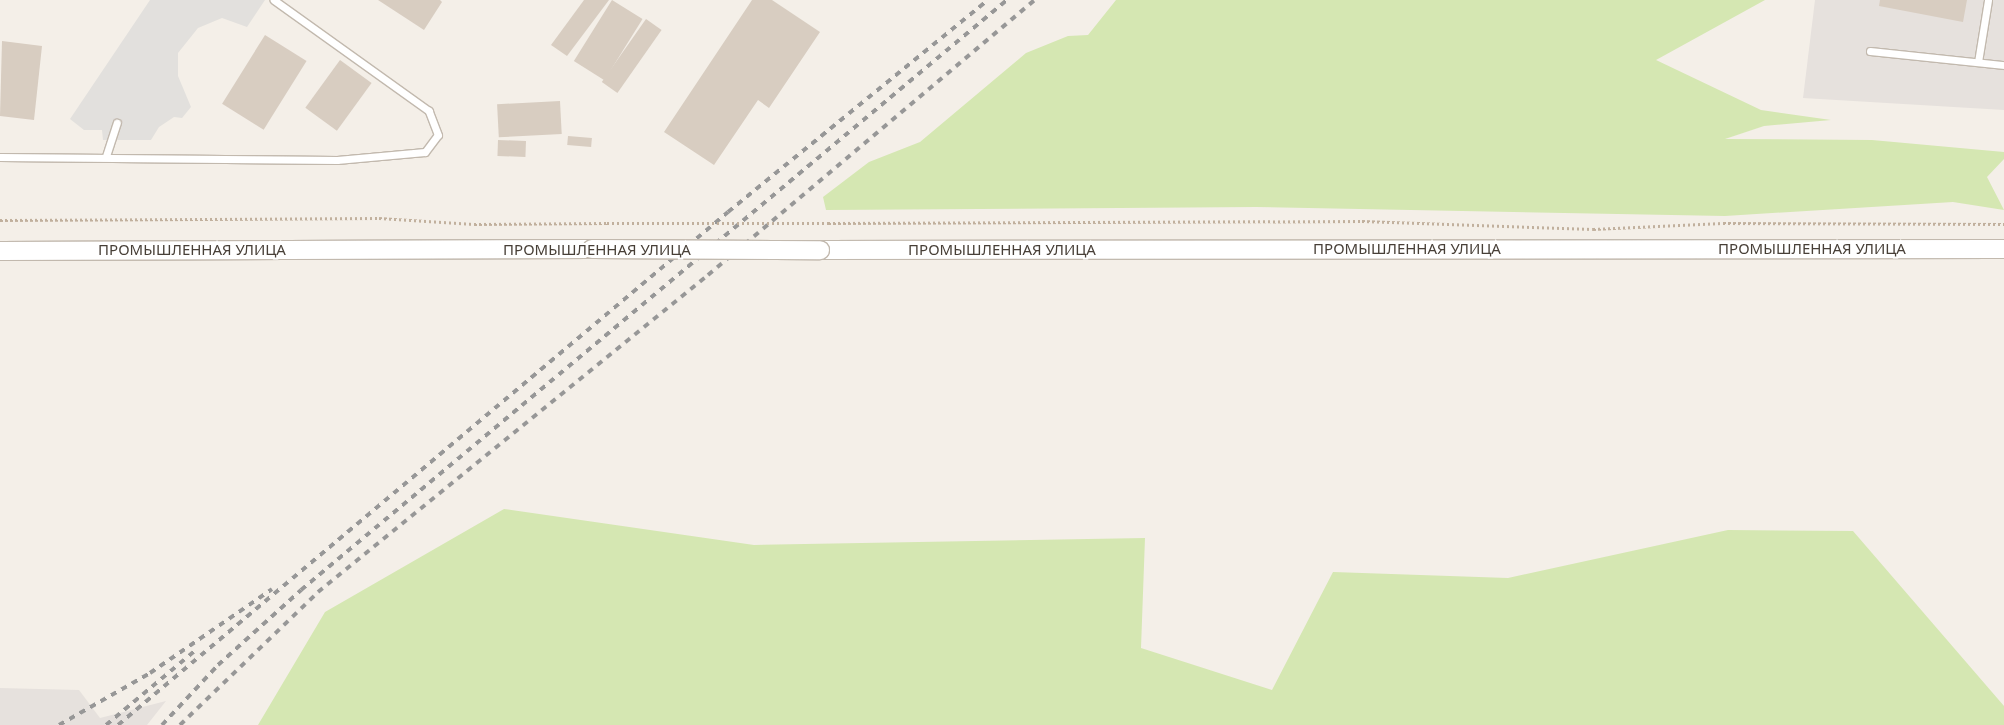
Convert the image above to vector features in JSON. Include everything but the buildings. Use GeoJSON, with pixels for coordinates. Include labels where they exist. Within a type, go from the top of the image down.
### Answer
{"type":"FeatureCollection","features":[{"type":"Feature","properties":{"kind":"street","name":"ПРОМЫШЛЕННАЯ УЛИЦА"},"geometry":{"type":"LineString","coordinates":[[0,251],[2004,249]]}},
{"type":"Feature","properties":{"kind":"lane"},"geometry":{"type":"LineString","coordinates":[[0,157],[106,156],[337,160],[425,152],[438,135],[429,110],[274,0]]}},
{"type":"Feature","properties":{"kind":"lane"},"geometry":{"type":"LineString","coordinates":[[1978,62],[1988,0]]}},
{"type":"Feature","properties":{"kind":"lane"},"geometry":{"type":"LineString","coordinates":[[1870,51],[2004,65]]}},
{"type":"Feature","properties":{"kind":"lane"},"geometry":{"type":"LineString","coordinates":[[106,156],[118,123]]}},
{"type":"Feature","properties":{"kind":"path"},"geometry":{"type":"LineString","coordinates":[[0,220],[379,218],[474,224],[1362,221],[1593,230],[1724,223],[2004,224]]}},
{"type":"Feature","properties":{"kind":"shaded area"},"geometry":{"type":"Polygon","coordinates":[[[150,0],[265,0],[247,27],[222,18],[198,28],[178,53],[178,76],[191,107],[182,118],[174,117],[159,127],[151,140],[103,140],[102,130],[84,130],[70,119],[150,0]]]}},
{"type":"Feature","properties":{"kind":"shaded area"},"geometry":{"type":"Polygon","coordinates":[[[1815,0],[2004,0],[2004,110],[1803,98],[1815,0]]]}},
{"type":"Feature","properties":{"kind":"shaded area"},"geometry":{"type":"Polygon","coordinates":[[[0,688],[79,690],[100,718],[166,701],[147,725],[0,725],[0,688]]]}},
{"type":"Feature","properties":{"kind":"green space"},"geometry":{"type":"Polygon","coordinates":[[[1116,0],[1765,0],[1656,60],[1761,110],[1831,120],[1764,126],[1725,139],[1872,140],[2004,152],[2004,159],[1987,177],[2004,210],[1953,202],[1725,216],[1256,207],[826,210],[823,197],[869,162],[920,142],[1026,53],[1068,36],[1088,35],[1116,0]]]}},
{"type":"Feature","properties":{"kind":"green space"},"geometry":{"type":"Polygon","coordinates":[[[504,509],[754,545],[1145,538],[1141,648],[1272,690],[1333,572],[1508,578],[1728,530],[1853,531],[2004,706],[2004,725],[258,725],[325,612],[504,509]]]}},
{"type":"Feature","properties":{"kind":"railway"},"geometry":{"type":"LineString","coordinates":[[118,725],[728,212],[988,0]]}},
{"type":"Feature","properties":{"kind":"railway"},"geometry":{"type":"LineString","coordinates":[[162,725],[218,665],[301,590],[1007,0]]}},
{"type":"Feature","properties":{"kind":"railway"},"geometry":{"type":"LineString","coordinates":[[180,725],[318,592],[708,275],[1034,0]]}},
{"type":"Feature","properties":{"kind":"railway"},"geometry":{"type":"LineString","coordinates":[[59,725],[150,673],[272,589]]}},
{"type":"Feature","properties":{"kind":"railway"},"geometry":{"type":"LineString","coordinates":[[106,725],[197,649]]}}]}
